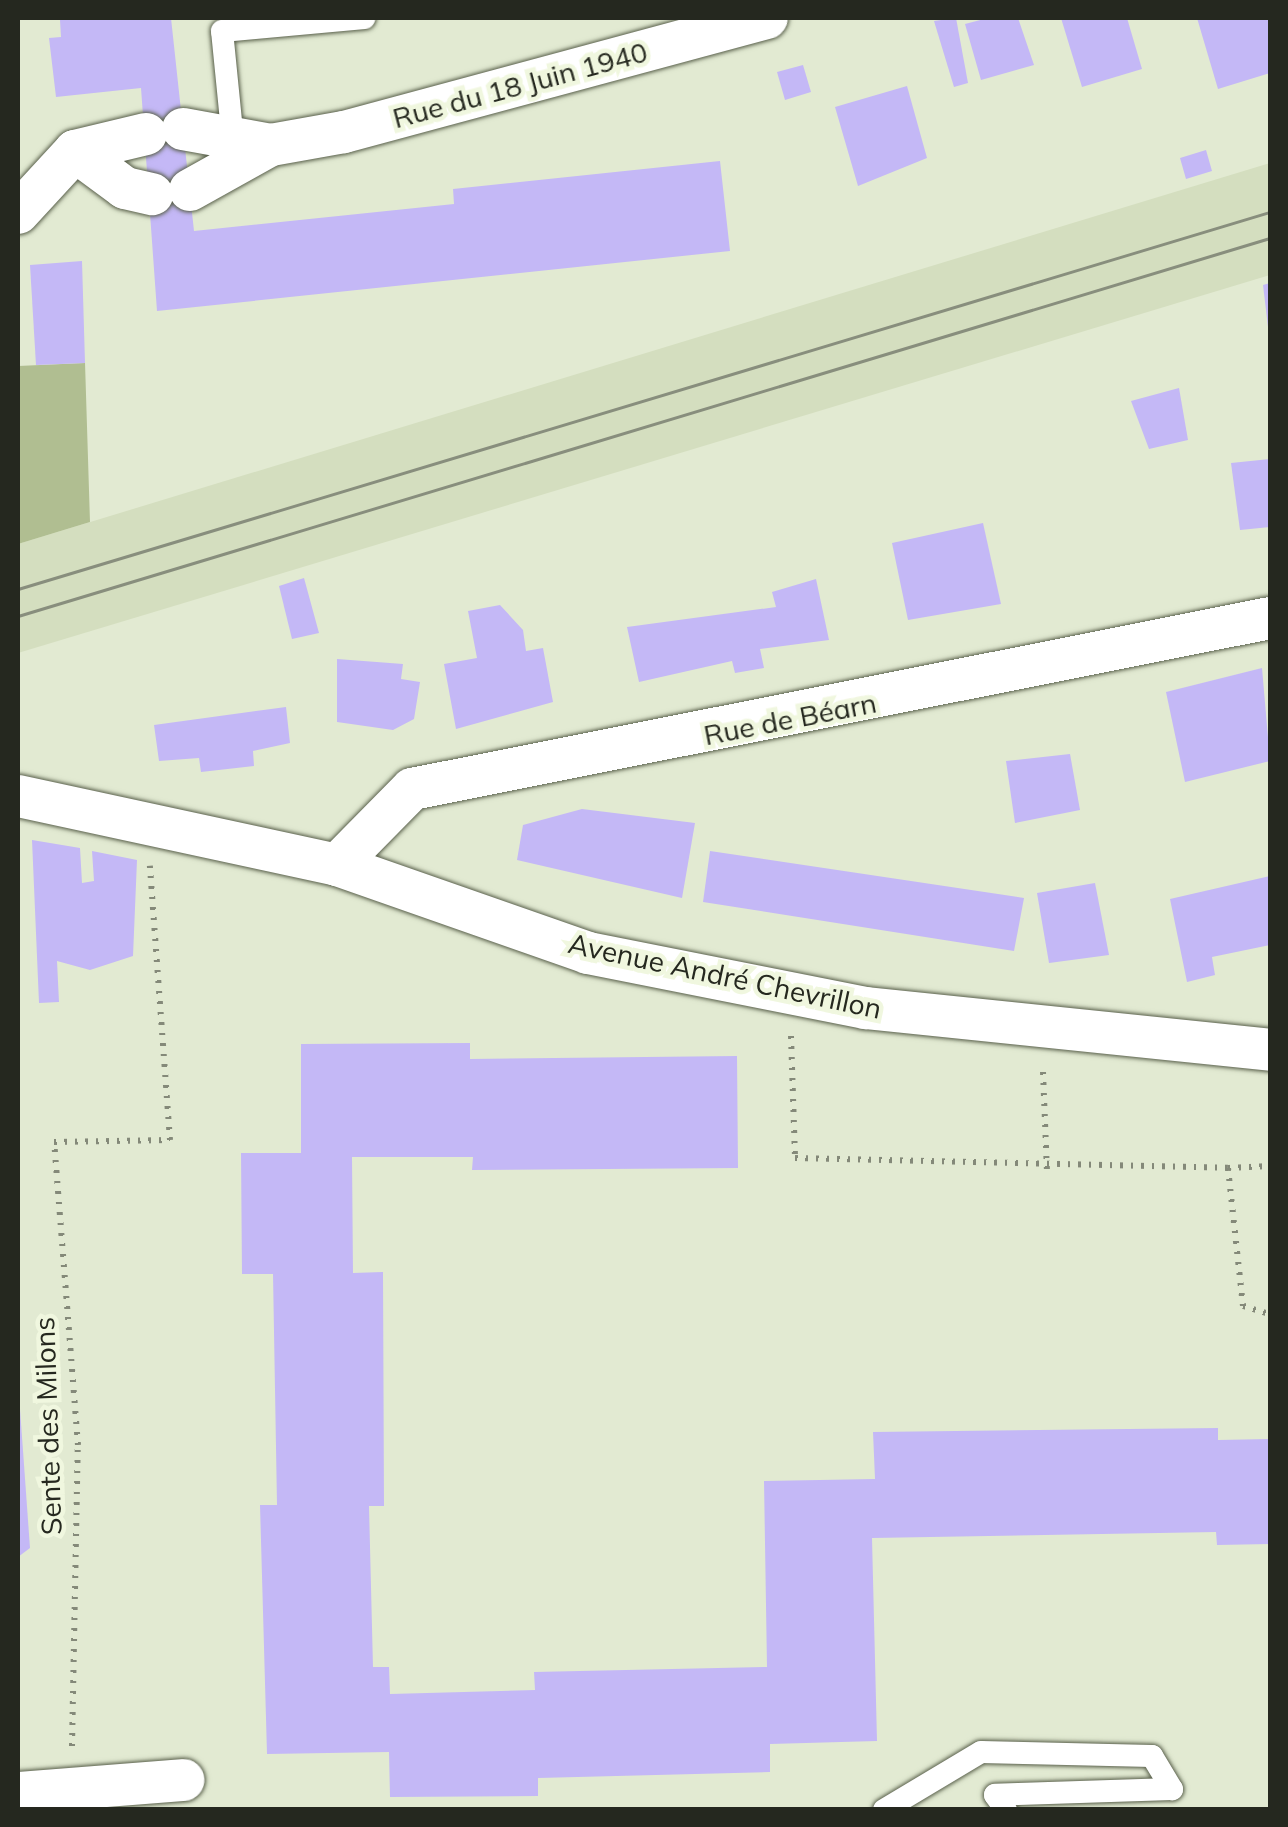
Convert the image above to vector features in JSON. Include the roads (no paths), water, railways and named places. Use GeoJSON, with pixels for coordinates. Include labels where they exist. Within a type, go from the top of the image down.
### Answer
{"type":"FeatureCollection","features":[{"type":"Feature","properties":{"kind":"street","name":"Rue du 18 Juin 1940"},"geometry":{"type":"LineString","coordinates":[[75,152],[165,132],[252,138],[767,18]]}},
{"type":"Feature","properties":{"kind":"street","name":"Rue du 18 Juin 1940"},"geometry":{"type":"LineString","coordinates":[[75,152],[126,188],[171,192],[252,138]]}},
{"type":"Feature","properties":{"kind":"street"},"geometry":{"type":"LineString","coordinates":[[18,213],[75,152]]}},
{"type":"Feature","properties":{"kind":"street","name":"Rue de Béarn"},"geometry":{"type":"LineString","coordinates":[[338,865],[412,789],[1270,618]]}},
{"type":"Feature","properties":{"kind":"street","name":"Avenue André Chevrillon"},"geometry":{"type":"LineString","coordinates":[[18,796],[155,820],[338,865],[606,957],[866,1008],[1270,1050]]}},
{"type":"Feature","properties":{"kind":"street"},"geometry":{"type":"LineString","coordinates":[[18,1793],[183,1780]]}},
{"type":"Feature","properties":{"kind":"lane"},"geometry":{"type":"LineString","coordinates":[[252,138],[222,31],[364,18]]}},
{"type":"Feature","properties":{"kind":"lane"},"geometry":{"type":"LineString","coordinates":[[884,1810],[981,1752],[1152,1756],[1172,1788],[994,1795],[1006,1810]]}},
{"type":"Feature","properties":{"kind":"tram line"},"geometry":{"type":"LineString","coordinates":[[18,589],[1270,212]]}},
{"type":"Feature","properties":{"kind":"tram line"},"geometry":{"type":"LineString","coordinates":[[18,616],[1270,238]]}}]}
